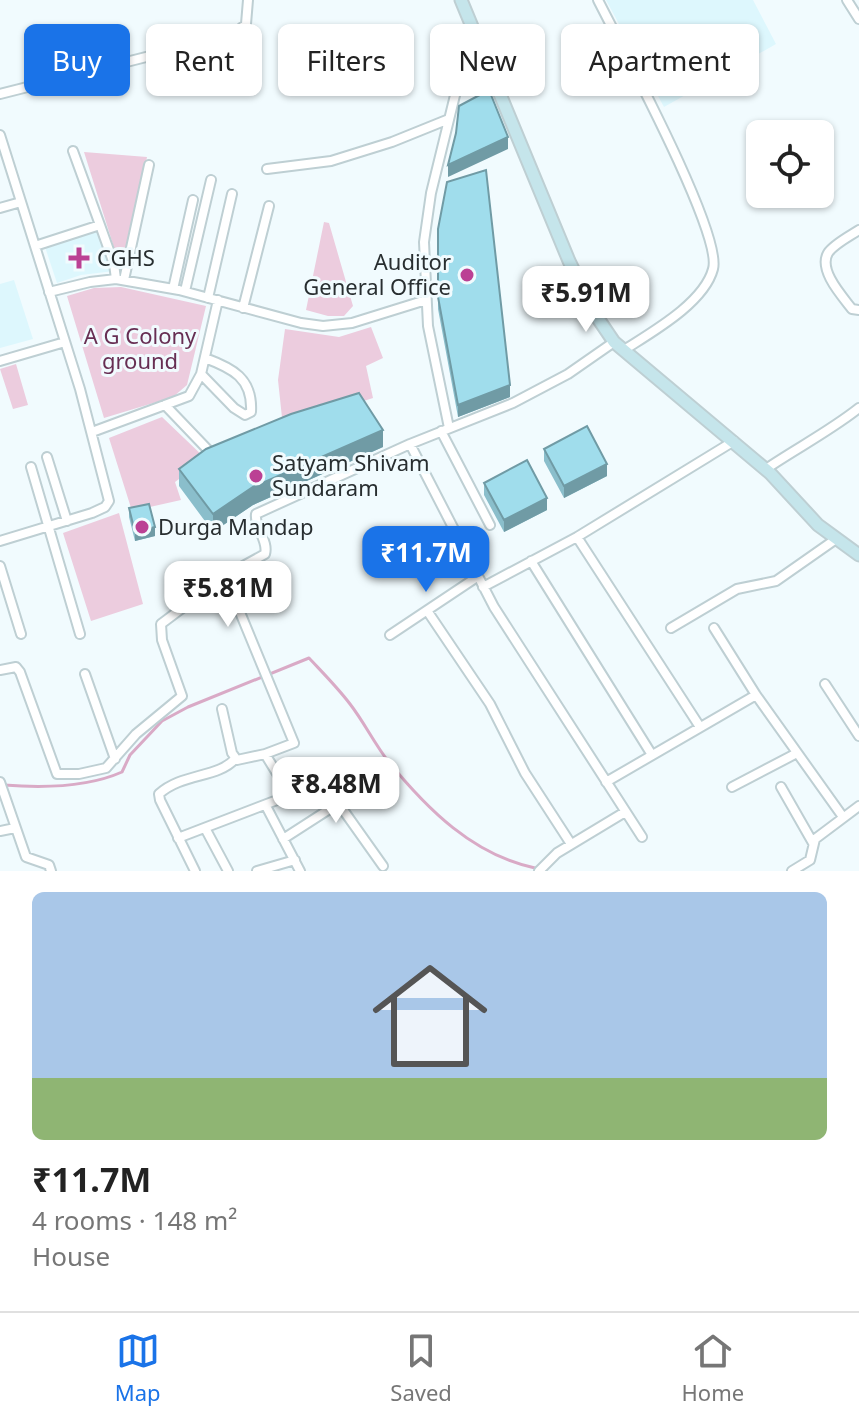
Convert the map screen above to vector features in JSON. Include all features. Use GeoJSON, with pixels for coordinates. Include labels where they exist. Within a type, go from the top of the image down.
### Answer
{"type":"FeatureCollection","features":[{"type":"Feature","properties":{"kind":"street"},"geometry":{"type":"LineString","coordinates":[[0,94],[233,35],[246,24],[248,0]]}},
{"type":"Feature","properties":{"kind":"street"},"geometry":{"type":"LineString","coordinates":[[461,0],[471,24]]}},
{"type":"Feature","properties":{"kind":"street"},"geometry":{"type":"LineString","coordinates":[[598,0],[688,183],[714,252],[715,266],[702,290],[684,308],[624,350]]}},
{"type":"Feature","properties":{"kind":"street"},"geometry":{"type":"LineString","coordinates":[[847,0],[859,19]]}},
{"type":"Feature","properties":{"kind":"street"},"geometry":{"type":"LineString","coordinates":[[455,96],[431,193],[424,242],[428,326],[445,429],[490,525]]}},
{"type":"Feature","properties":{"kind":"street"},"geometry":{"type":"LineString","coordinates":[[501,96],[565,251],[595,314],[614,342],[766,469],[818,525],[859,555]]}},
{"type":"Feature","properties":{"kind":"street"},"geometry":{"type":"LineString","coordinates":[[267,169],[331,161],[392,142],[449,119]]}},
{"type":"Feature","properties":{"kind":"street"},"geometry":{"type":"LineString","coordinates":[[0,541],[102,509],[109,501],[92,432],[1,138]]}},
{"type":"Feature","properties":{"kind":"street"},"geometry":{"type":"LineString","coordinates":[[73,151],[120,280]]}},
{"type":"Feature","properties":{"kind":"street"},"geometry":{"type":"LineString","coordinates":[[120,280],[149,165]]}},
{"type":"Feature","properties":{"kind":"street"},"geometry":{"type":"LineString","coordinates":[[185,291],[211,180]]}},
{"type":"Feature","properties":{"kind":"street"},"geometry":{"type":"LineString","coordinates":[[208,298],[232,194]]}},
{"type":"Feature","properties":{"kind":"street"},"geometry":{"type":"LineString","coordinates":[[173,289],[193,200]]}},
{"type":"Feature","properties":{"kind":"street"},"geometry":{"type":"LineString","coordinates":[[0,208],[21,202]]}},
{"type":"Feature","properties":{"kind":"street"},"geometry":{"type":"LineString","coordinates":[[243,308],[269,206]]}},
{"type":"Feature","properties":{"kind":"street"},"geometry":{"type":"LineString","coordinates":[[35,246],[100,225]]}},
{"type":"Feature","properties":{"kind":"street"},"geometry":{"type":"LineString","coordinates":[[859,230],[828,252],[826,263],[834,285],[852,309],[859,310]]}},
{"type":"Feature","properties":{"kind":"street"},"geometry":{"type":"LineString","coordinates":[[49,292],[90,282],[120,280],[185,291],[301,323],[338,326],[426,300]]}},
{"type":"Feature","properties":{"kind":"street"},"geometry":{"type":"LineString","coordinates":[[92,432],[189,396],[201,374],[218,300]]}},
{"type":"Feature","properties":{"kind":"street"},"geometry":{"type":"LineString","coordinates":[[0,361],[65,342]]}},
{"type":"Feature","properties":{"kind":"street"},"geometry":{"type":"LineString","coordinates":[[0,670],[16,667],[20,672],[57,774],[102,770],[144,727],[182,696],[162,640],[161,624],[225,576],[267,552],[254,517],[256,514],[410,444],[513,403],[568,374],[614,342]]}},
{"type":"Feature","properties":{"kind":"street"},"geometry":{"type":"LineString","coordinates":[[201,374],[234,408],[245,415],[251,412],[250,398],[241,376],[229,367],[205,358]]}},
{"type":"Feature","properties":{"kind":"street"},"geometry":{"type":"LineString","coordinates":[[165,405],[209,451]]}},
{"type":"Feature","properties":{"kind":"street"},"geometry":{"type":"LineString","coordinates":[[766,469],[839,424],[859,408]]}},
{"type":"Feature","properties":{"kind":"street"},"geometry":{"type":"LineString","coordinates":[[483,587],[577,537],[734,441]]}},
{"type":"Feature","properties":{"kind":"street"},"geometry":{"type":"LineString","coordinates":[[410,444],[477,577],[642,837]]}},
{"type":"Feature","properties":{"kind":"street"},"geometry":{"type":"LineString","coordinates":[[47,457],[67,521]]}},
{"type":"Feature","properties":{"kind":"street"},"geometry":{"type":"LineString","coordinates":[[31,467],[80,634]]}},
{"type":"Feature","properties":{"kind":"street"},"geometry":{"type":"LineString","coordinates":[[577,537],[700,727]]}},
{"type":"Feature","properties":{"kind":"street"},"geometry":{"type":"LineString","coordinates":[[671,628],[737,589],[776,581],[836,539]]}},
{"type":"Feature","properties":{"kind":"street"},"geometry":{"type":"LineString","coordinates":[[531,561],[652,755]]}},
{"type":"Feature","properties":{"kind":"street"},"geometry":{"type":"LineString","coordinates":[[0,566],[21,634]]}},
{"type":"Feature","properties":{"kind":"street"},"geometry":{"type":"LineString","coordinates":[[225,576],[294,743],[265,754],[235,759]]}},
{"type":"Feature","properties":{"kind":"street"},"geometry":{"type":"LineString","coordinates":[[390,635],[477,577]]}},
{"type":"Feature","properties":{"kind":"street"},"geometry":{"type":"LineString","coordinates":[[428,612],[490,704],[525,773],[571,844]]}},
{"type":"Feature","properties":{"kind":"street"},"geometry":{"type":"LineString","coordinates":[[714,628],[756,695],[843,817]]}},
{"type":"Feature","properties":{"kind":"street"},"geometry":{"type":"LineString","coordinates":[[85,674],[115,759]]}},
{"type":"Feature","properties":{"kind":"street"},"geometry":{"type":"LineString","coordinates":[[825,684],[856,722],[859,736]]}},
{"type":"Feature","properties":{"kind":"street"},"geometry":{"type":"LineString","coordinates":[[606,782],[756,695]]}},
{"type":"Feature","properties":{"kind":"street"},"geometry":{"type":"LineString","coordinates":[[222,709],[235,759]]}},
{"type":"Feature","properties":{"kind":"street"},"geometry":{"type":"LineString","coordinates":[[732,787],[797,753]]}},
{"type":"Feature","properties":{"kind":"street"},"geometry":{"type":"LineString","coordinates":[[178,838],[283,799],[287,791],[265,754]]}},
{"type":"Feature","properties":{"kind":"street"},"geometry":{"type":"LineString","coordinates":[[195,871],[159,794],[188,777],[227,767],[235,759]]}},
{"type":"Feature","properties":{"kind":"street"},"geometry":{"type":"LineString","coordinates":[[0,782],[26,857],[49,865],[51,871]]}},
{"type":"Feature","properties":{"kind":"street"},"geometry":{"type":"LineString","coordinates":[[283,839],[370,783]]}},
{"type":"Feature","properties":{"kind":"street"},"geometry":{"type":"LineString","coordinates":[[781,787],[813,843]]}},
{"type":"Feature","properties":{"kind":"street"},"geometry":{"type":"LineString","coordinates":[[339,804],[383,866]]}},
{"type":"Feature","properties":{"kind":"street"},"geometry":{"type":"LineString","coordinates":[[266,806],[300,871]]}},
{"type":"Feature","properties":{"kind":"street"},"geometry":{"type":"LineString","coordinates":[[792,871],[810,860],[813,843],[859,806]]}},
{"type":"Feature","properties":{"kind":"street"},"geometry":{"type":"LineString","coordinates":[[539,871],[549,859],[625,812]]}},
{"type":"Feature","properties":{"kind":"street"},"geometry":{"type":"LineString","coordinates":[[0,831],[15,828]]}},
{"type":"Feature","properties":{"kind":"street"},"geometry":{"type":"LineString","coordinates":[[205,828],[228,871]]}},
{"type":"Feature","properties":{"kind":"street"},"geometry":{"type":"LineString","coordinates":[[257,871],[295,860]]}},
{"type":"Feature","properties":{"kind":"shaded area"},"geometry":{"type":"Polygon","coordinates":[[[606,0],[753,0],[776,44],[759,54],[759,24],[619,24],[606,0]]]}},
{"type":"Feature","properties":{"kind":"shaded area"},"geometry":{"type":"Polygon","coordinates":[[[658,96],[684,96],[664,107],[658,96]]]}},
{"type":"Feature","properties":{"kind":"shaded area","name":"CGHS"},"geometry":{"type":"Polygon","coordinates":[[[99,226],[114,271],[81,275],[57,283],[44,244],[99,226]]]}},
{"type":"Feature","properties":{"kind":"shaded area"},"geometry":{"type":"Polygon","coordinates":[[[14,280],[33,339],[0,348],[0,284],[14,280]]]}},
{"type":"Feature","properties":{"kind":"green space"},"geometry":{"type":"Polygon","coordinates":[[[84,152],[147,157],[125,267],[121,270],[84,152]]]}},
{"type":"Feature","properties":{"kind":"green space"},"geometry":{"type":"Polygon","coordinates":[[[324,222],[329,223],[353,306],[344,316],[328,316],[306,310],[324,222]]]}},
{"type":"Feature","properties":{"kind":"green space","name":"A G Colony ground"},"geometry":{"type":"Polygon","coordinates":[[[121,287],[206,306],[187,385],[173,397],[104,418],[67,296],[94,288],[121,287]]]}},
{"type":"Feature","properties":{"kind":"green space"},"geometry":{"type":"Polygon","coordinates":[[[371,327],[383,358],[366,366],[373,398],[283,427],[278,380],[285,329],[339,337],[371,327]]]}},
{"type":"Feature","properties":{"kind":"green space"},"geometry":{"type":"Polygon","coordinates":[[[16,364],[28,405],[13,409],[0,369],[16,364]]]}},
{"type":"Feature","properties":{"kind":"green space"},"geometry":{"type":"Polygon","coordinates":[[[162,417],[206,459],[175,482],[181,500],[132,511],[109,438],[162,417]]]}},
{"type":"Feature","properties":{"kind":"green space"},"geometry":{"type":"Polygon","coordinates":[[[119,513],[143,604],[91,621],[63,533],[119,513]]]}},
{"type":"Feature","properties":{"kind":"building"},"geometry":{"type":"Polygon","coordinates":[[[478,96],[491,96],[508,137],[448,165],[456,133],[459,106],[478,96]]]}},
{"type":"Feature","properties":{"kind":"building","name":"Auditor General Office"},"geometry":{"type":"Polygon","coordinates":[[[486,170],[510,385],[458,405],[438,297],[438,229],[447,182],[486,170]]]}},
{"type":"Feature","properties":{"kind":"building","name":"Satyam Shivam Sundaram"},"geometry":{"type":"Polygon","coordinates":[[[359,393],[383,430],[253,487],[213,514],[179,469],[206,449],[291,414],[359,393]]]}},
{"type":"Feature","properties":{"kind":"building"},"geometry":{"type":"Polygon","coordinates":[[[587,426],[607,464],[564,486],[544,449],[587,426]]]}},
{"type":"Feature","properties":{"kind":"building"},"geometry":{"type":"Polygon","coordinates":[[[527,460],[547,498],[504,520],[484,483],[527,460]]]}},
{"type":"Feature","properties":{"kind":"building"},"geometry":{"type":"Polygon","coordinates":[[[149,504],[155,527],[135,532],[129,508],[149,504]]]}},
{"type":"Feature","properties":{"kind":"waterway"},"geometry":{"type":"LineString","coordinates":[[4,785],[64,786],[122,772],[130,755],[162,721],[188,707],[309,658],[350,704],[388,761],[435,813],[491,853],[535,868]]}},
{"type":"Feature","properties":{"kind":"place","name":"CGHS"},"geometry":{"type":"Point","coordinates":[79,258]}},
{"type":"Feature","properties":{"kind":"place","name":"Auditor General Office"},"geometry":{"type":"Point","coordinates":[467,275]}},
{"type":"Feature","properties":{"kind":"place","name":"Satyam Shivam Sundaram"},"geometry":{"type":"Point","coordinates":[256,476]}},
{"type":"Feature","properties":{"kind":"place","name":"Durga Mandap"},"geometry":{"type":"Point","coordinates":[142,527]}}]}
